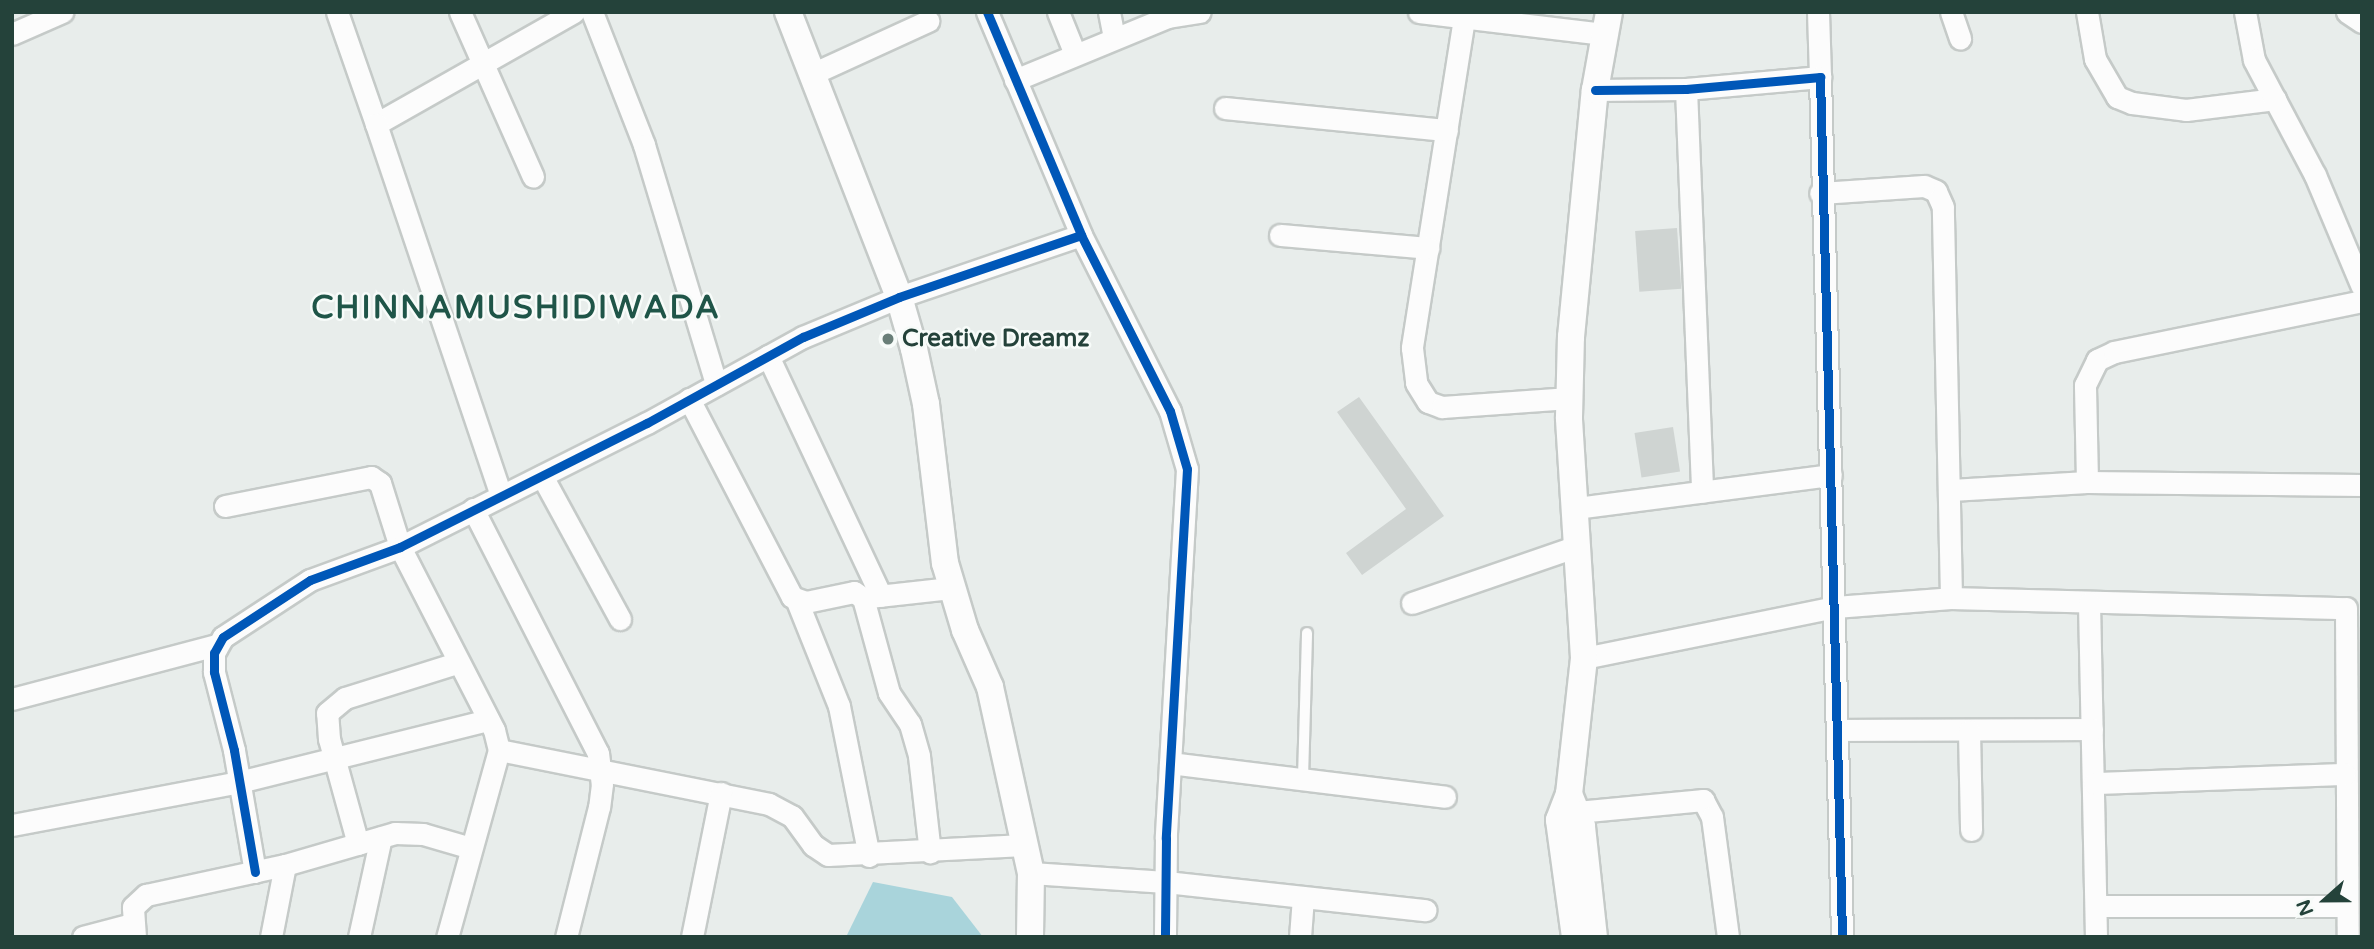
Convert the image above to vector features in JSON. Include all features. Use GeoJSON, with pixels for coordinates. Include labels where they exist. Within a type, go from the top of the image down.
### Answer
{"type":"FeatureCollection","features":[{"type":"Feature","properties":{"kind":"street"},"geometry":{"type":"LineString","coordinates":[[12,34],[62,12]]}},
{"type":"Feature","properties":{"kind":"street"},"geometry":{"type":"LineString","coordinates":[[460,12],[482,68],[533,177]]}},
{"type":"Feature","properties":{"kind":"street"},"geometry":{"type":"LineString","coordinates":[[376,124],[482,68],[575,12]]}},
{"type":"Feature","properties":{"kind":"street"},"geometry":{"type":"LineString","coordinates":[[592,12],[644,145],[716,384]]}},
{"type":"Feature","properties":{"kind":"street"},"geometry":{"type":"LineString","coordinates":[[788,12],[900,297],[926,404],[951,588],[990,687],[1031,873],[1030,937]]}},
{"type":"Feature","properties":{"kind":"street"},"geometry":{"type":"LineString","coordinates":[[987,12],[1081,235],[1170,411],[1187,469],[1170,763],[1165,937]]}},
{"type":"Feature","properties":{"kind":"street"},"geometry":{"type":"LineString","coordinates":[[1058,12],[1075,54]]}},
{"type":"Feature","properties":{"kind":"street"},"geometry":{"type":"LineString","coordinates":[[1110,12],[1114,38]]}},
{"type":"Feature","properties":{"kind":"street"},"geometry":{"type":"LineString","coordinates":[[1015,80],[1168,15],[1200,12]]}},
{"type":"Feature","properties":{"kind":"street"},"geometry":{"type":"LineString","coordinates":[[1419,12],[1606,23],[1595,90],[1573,311],[1570,398],[1584,659],[1573,803],[1594,937]]}},
{"type":"Feature","properties":{"kind":"street"},"geometry":{"type":"LineString","coordinates":[[1818,12],[1819,194],[1831,475],[1842,937]]}},
{"type":"Feature","properties":{"kind":"street"},"geometry":{"type":"LineString","coordinates":[[1951,12],[1960,38]]}},
{"type":"Feature","properties":{"kind":"street"},"geometry":{"type":"LineString","coordinates":[[2087,12],[2095,59],[2106,84],[2124,100],[2186,110],[2275,99]]}},
{"type":"Feature","properties":{"kind":"street"},"geometry":{"type":"LineString","coordinates":[[2245,12],[2253,60],[2315,175],[2362,287]]}},
{"type":"Feature","properties":{"kind":"street"},"geometry":{"type":"LineString","coordinates":[[2347,12],[2362,22]]}},
{"type":"Feature","properties":{"kind":"street"},"geometry":{"type":"LineString","coordinates":[[335,13],[376,124],[501,495]]}},
{"type":"Feature","properties":{"kind":"street"},"geometry":{"type":"LineString","coordinates":[[1465,14],[1412,365],[1416,383],[1429,402],[1442,407],[1570,398]]}},
{"type":"Feature","properties":{"kind":"street"},"geometry":{"type":"LineString","coordinates":[[812,74],[929,21]]}},
{"type":"Feature","properties":{"kind":"street"},"geometry":{"type":"LineString","coordinates":[[1595,90],[1686,89],[1820,77]]}},
{"type":"Feature","properties":{"kind":"street"},"geometry":{"type":"LineString","coordinates":[[1686,89],[1702,492]]}},
{"type":"Feature","properties":{"kind":"street"},"geometry":{"type":"LineString","coordinates":[[1226,108],[1447,131]]}},
{"type":"Feature","properties":{"kind":"street"},"geometry":{"type":"LineString","coordinates":[[1819,194],[1924,186],[1936,191],[1943,207],[1951,490],[1951,598]]}},
{"type":"Feature","properties":{"kind":"street"},"geometry":{"type":"LineString","coordinates":[[1280,234],[1428,248]]}},
{"type":"Feature","properties":{"kind":"street"},"geometry":{"type":"LineString","coordinates":[[12,699],[216,645],[310,580],[400,547],[542,476],[768,356],[900,297],[1081,235]]}},
{"type":"Feature","properties":{"kind":"street"},"geometry":{"type":"LineString","coordinates":[[2087,482],[2085,385],[2097,360],[2114,352],[2362,301]]}},
{"type":"Feature","properties":{"kind":"street"},"geometry":{"type":"LineString","coordinates":[[768,356],[872,597],[889,693],[909,724],[919,756],[930,852]]}},
{"type":"Feature","properties":{"kind":"street"},"geometry":{"type":"LineString","coordinates":[[689,399],[797,601],[839,705],[869,856]]}},
{"type":"Feature","properties":{"kind":"street"},"geometry":{"type":"LineString","coordinates":[[1576,508],[1831,475]]}},
{"type":"Feature","properties":{"kind":"street"},"geometry":{"type":"LineString","coordinates":[[542,476],[620,620]]}},
{"type":"Feature","properties":{"kind":"street"},"geometry":{"type":"LineString","coordinates":[[225,506],[371,477],[380,483],[400,547],[488,720],[499,750],[447,937]]}},
{"type":"Feature","properties":{"kind":"street"},"geometry":{"type":"LineString","coordinates":[[1951,490],[2087,482],[2362,485]]}},
{"type":"Feature","properties":{"kind":"street"},"geometry":{"type":"LineString","coordinates":[[473,509],[577,707],[601,769],[597,817],[566,937]]}},
{"type":"Feature","properties":{"kind":"street"},"geometry":{"type":"LineString","coordinates":[[1412,603],[1578,546]]}},
{"type":"Feature","properties":{"kind":"street"},"geometry":{"type":"LineString","coordinates":[[797,601],[848,592],[872,597],[951,588]]}},
{"type":"Feature","properties":{"kind":"street"},"geometry":{"type":"LineString","coordinates":[[1584,659],[1835,607],[1951,598],[2354,608],[2345,774],[2348,937]]}},
{"type":"Feature","properties":{"kind":"street"},"geometry":{"type":"LineString","coordinates":[[2089,603],[2096,937]]}},
{"type":"Feature","properties":{"kind":"street"},"geometry":{"type":"LineString","coordinates":[[216,645],[214,672],[239,782],[254,872]]}},
{"type":"Feature","properties":{"kind":"street"},"geometry":{"type":"LineString","coordinates":[[358,844],[326,722],[331,706],[345,698],[457,663]]}},
{"type":"Feature","properties":{"kind":"street"},"geometry":{"type":"LineString","coordinates":[[12,825],[239,782],[488,720]]}},
{"type":"Feature","properties":{"kind":"street"},"geometry":{"type":"LineString","coordinates":[[1838,730],[2092,729]]}},
{"type":"Feature","properties":{"kind":"street"},"geometry":{"type":"LineString","coordinates":[[1969,731],[1971,830]]}},
{"type":"Feature","properties":{"kind":"street"},"geometry":{"type":"LineString","coordinates":[[499,750],[769,804],[792,816],[819,852],[838,857],[1024,845]]}},
{"type":"Feature","properties":{"kind":"street"},"geometry":{"type":"LineString","coordinates":[[1170,763],[1445,797]]}},
{"type":"Feature","properties":{"kind":"street"},"geometry":{"type":"LineString","coordinates":[[2094,783],[2345,774]]}},
{"type":"Feature","properties":{"kind":"street"},"geometry":{"type":"LineString","coordinates":[[692,937],[721,793]]}},
{"type":"Feature","properties":{"kind":"street"},"geometry":{"type":"LineString","coordinates":[[1575,937],[1559,820],[1573,803],[1694,799],[1706,803],[1728,937]]}},
{"type":"Feature","properties":{"kind":"street"},"geometry":{"type":"LineString","coordinates":[[83,937],[134,930],[133,907],[140,898],[254,872],[381,836],[423,834],[471,848]]}},
{"type":"Feature","properties":{"kind":"street"},"geometry":{"type":"LineString","coordinates":[[359,937],[381,836]]}},
{"type":"Feature","properties":{"kind":"street"},"geometry":{"type":"LineString","coordinates":[[271,937],[285,864]]}},
{"type":"Feature","properties":{"kind":"street"},"geometry":{"type":"LineString","coordinates":[[1031,873],[1166,882],[1425,910]]}},
{"type":"Feature","properties":{"kind":"street"},"geometry":{"type":"LineString","coordinates":[[1300,937],[1303,897]]}},
{"type":"Feature","properties":{"kind":"street"},"geometry":{"type":"LineString","coordinates":[[2096,906],[2347,906]]}},
{"type":"Feature","properties":{"kind":"lane"},"geometry":{"type":"LineString","coordinates":[[1303,778],[1307,633]]}},
{"type":"Feature","properties":{"kind":"water"},"geometry":{"type":"Polygon","coordinates":[[[873,882],[952,897],[983,937],[846,937],[873,882]]]}},
{"type":"Feature","properties":{"kind":"building"},"geometry":{"type":"Polygon","coordinates":[[[1677,228],[1681,289],[1639,292],[1635,231],[1677,228]]]}},
{"type":"Feature","properties":{"kind":"building"},"geometry":{"type":"Polygon","coordinates":[[[1359,397],[1444,516],[1362,575],[1346,553],[1406,509],[1337,412],[1359,397]]]}},
{"type":"Feature","properties":{"kind":"building"},"geometry":{"type":"Polygon","coordinates":[[[1673,427],[1680,471],[1642,478],[1634,433],[1673,427]]]}},
{"type":"Feature","properties":{"kind":"cycle path"},"geometry":{"type":"LineString","coordinates":[[987,12],[1081,235],[1170,411],[1187,469],[1166,838],[1165,937]]}},
{"type":"Feature","properties":{"kind":"cycle path"},"geometry":{"type":"LineString","coordinates":[[1595,90],[1686,89],[1820,77],[1842,937]]}},
{"type":"Feature","properties":{"kind":"cycle path"},"geometry":{"type":"LineString","coordinates":[[255,872],[234,750],[214,672],[214,653],[223,637],[310,580],[400,547],[647,423],[803,337],[899,297],[1081,235]]}},
{"type":"Feature","properties":{"kind":"place","name":"Creative Dreamz"},"geometry":{"type":"Point","coordinates":[888,339]}},
{"type":"Feature","properties":{"kind":"district","name":"CHINNAMUSHIDIWADA"},"geometry":{"type":"Point","coordinates":[516,308]}}]}
